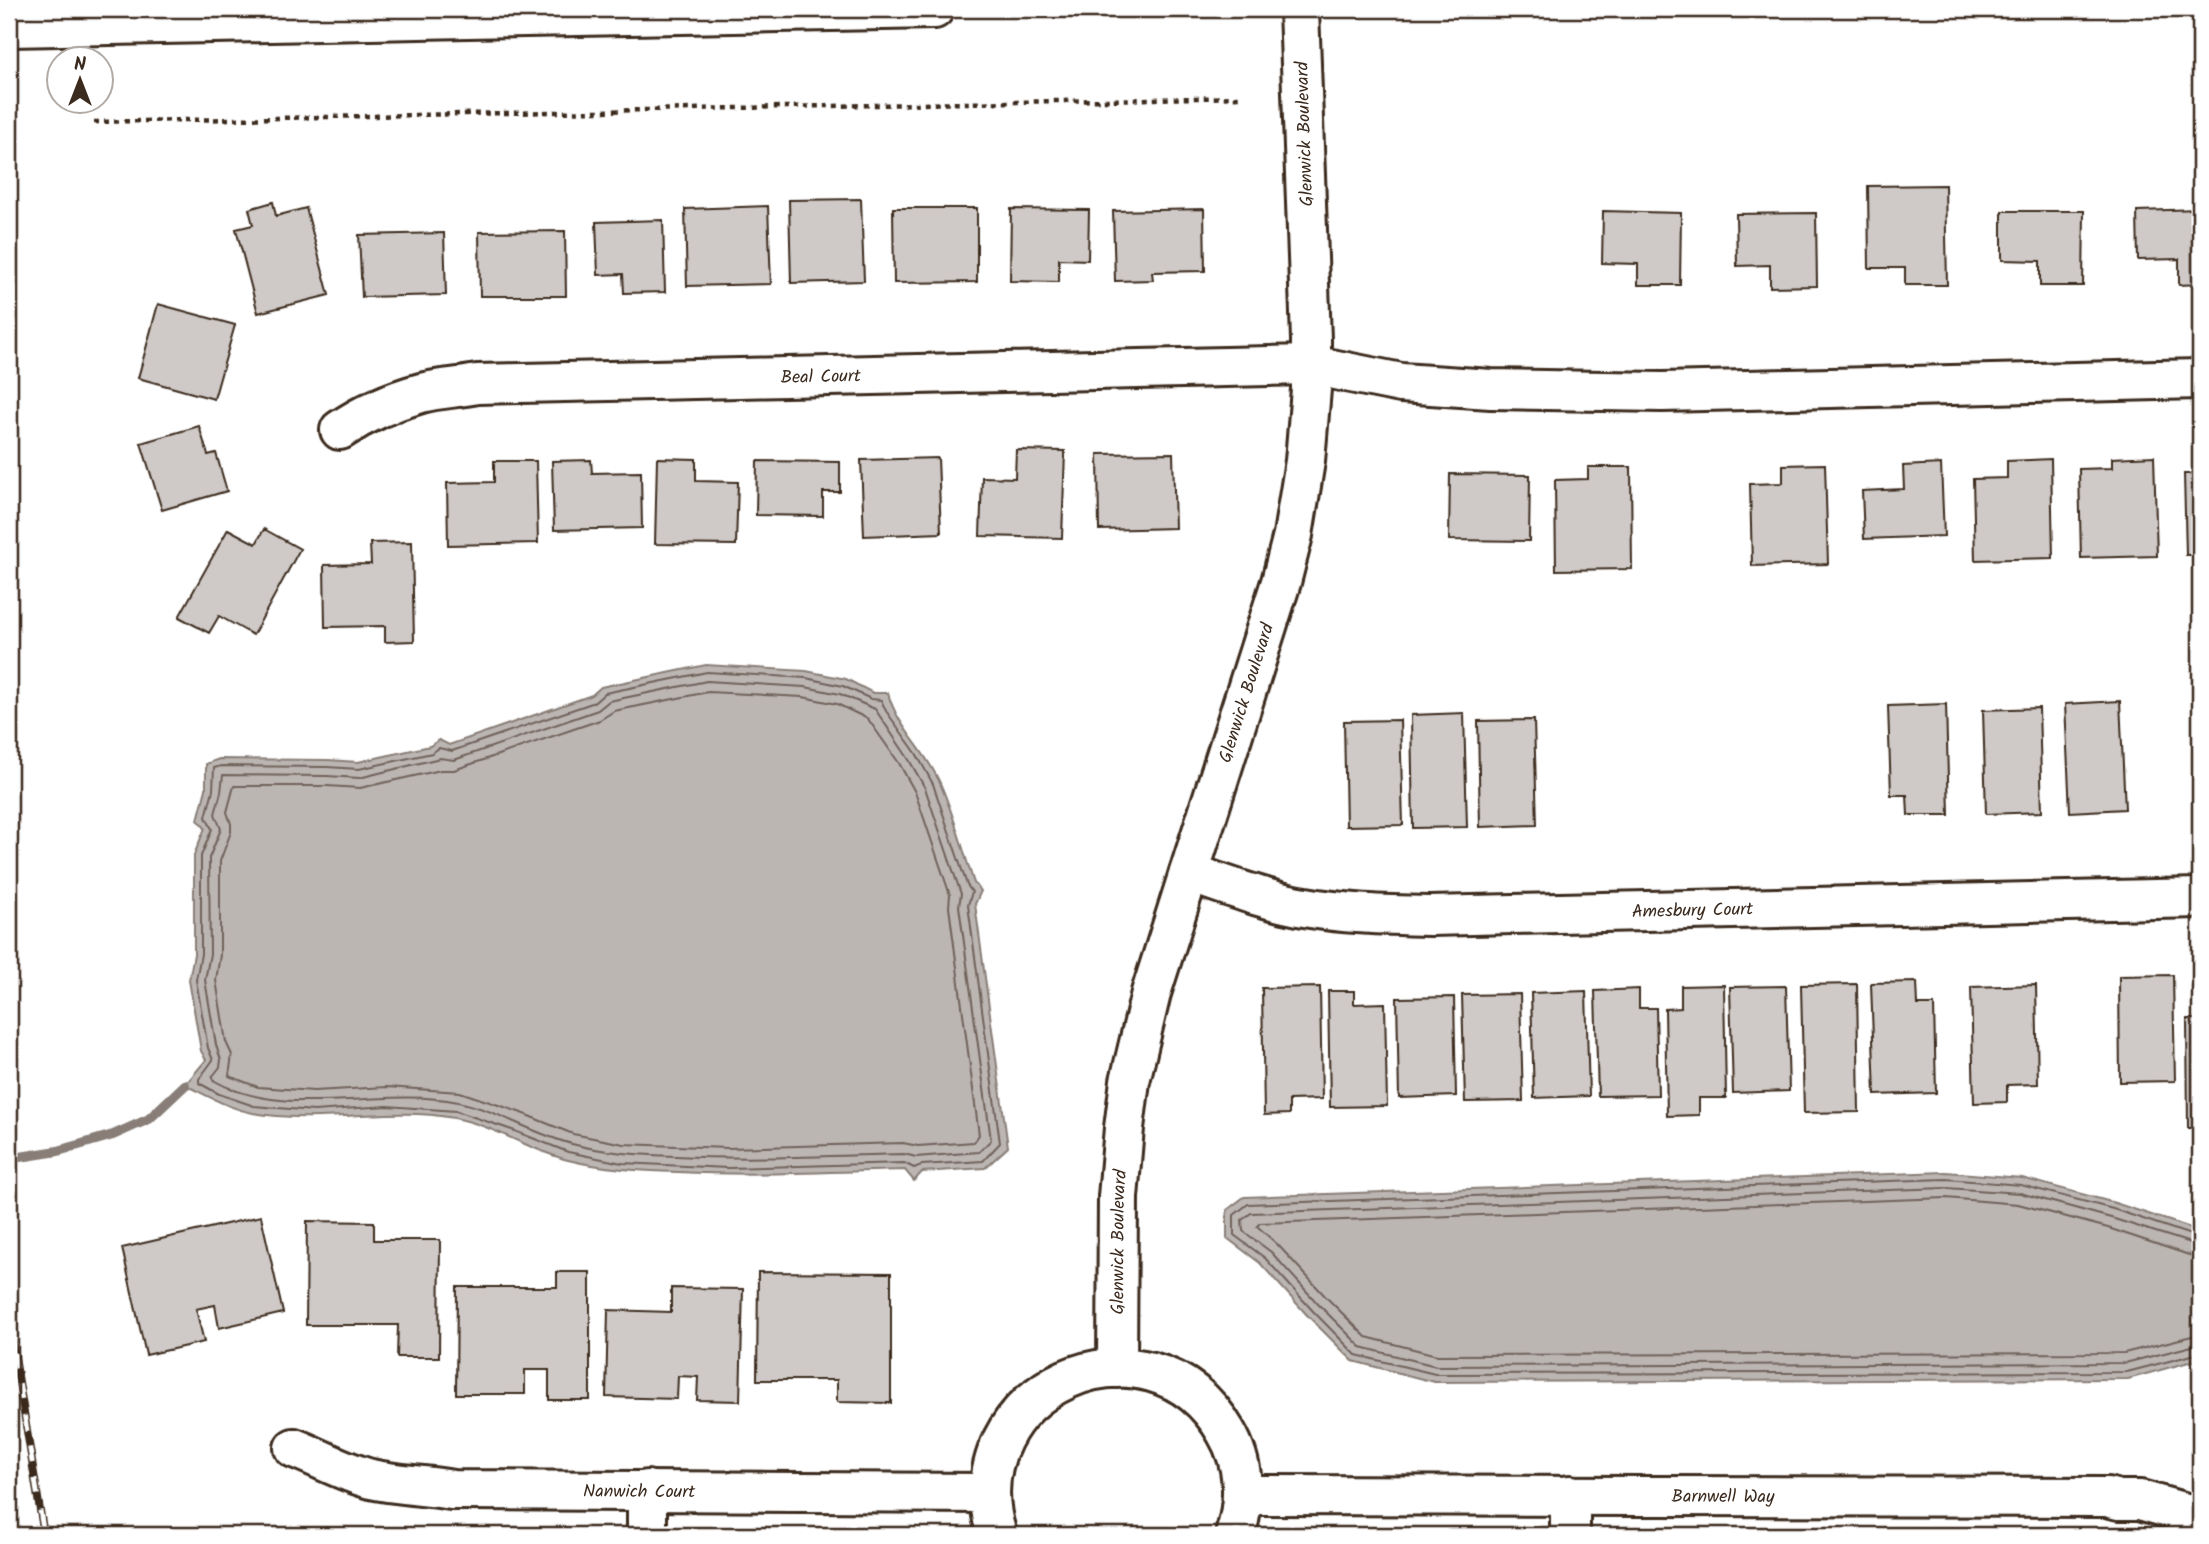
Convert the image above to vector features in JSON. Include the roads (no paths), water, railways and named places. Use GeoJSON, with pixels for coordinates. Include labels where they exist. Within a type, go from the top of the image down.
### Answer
{"type":"FeatureCollection","features":[{"type":"Feature","properties":{"kind":"street"},"geometry":{"type":"LineString","coordinates":[[9,27],[934,9]]}},
{"type":"Feature","properties":{"kind":"street","name":"Glenwick Boulevard"},"geometry":{"type":"LineString","coordinates":[[1117,1367],[1118,1196],[1129,1093],[1151,993],[1288,557],[1305,461],[1311,365],[1299,9]]}},
{"type":"Feature","properties":{"kind":"street","name":"Beal Court"},"geometry":{"type":"LineString","coordinates":[[340,430],[389,403],[424,392],[477,384],[1311,365],[1401,383],[1491,389],[1662,392],[2200,379]]}},
{"type":"Feature","properties":{"kind":"street","name":"Amesbury Court"},"geometry":{"type":"LineString","coordinates":[[1189,873],[1254,895],[1300,906],[1378,916],[2200,898]]}},
{"type":"Feature","properties":{"kind":"street"},"geometry":{"type":"LineString","coordinates":[[998,1535],[993,1523],[990,1493],[994,1460],[1017,1416],[1040,1393],[1069,1377],[1117,1367],[1159,1375],[1185,1387],[1206,1405],[1231,1440],[1240,1466],[1243,1494],[1235,1535]]}},
{"type":"Feature","properties":{"kind":"street","name":"Nanwich Court"},"geometry":{"type":"LineString","coordinates":[[294,1447],[323,1462],[371,1479],[453,1490],[990,1493]]}},
{"type":"Feature","properties":{"kind":"street"},"geometry":{"type":"LineString","coordinates":[[647,1490],[647,1535]]}},
{"type":"Feature","properties":{"kind":"street","name":"Barnwell Way"},"geometry":{"type":"LineString","coordinates":[[1243,1494],[2107,1497],[2140,1500],[2200,1517]]}},
{"type":"Feature","properties":{"kind":"street"},"geometry":{"type":"LineString","coordinates":[[1570,1495],[1570,1535]]}},
{"type":"Feature","properties":{"kind":"water"},"geometry":{"type":"Polygon","coordinates":[[[706,665],[806,671],[846,679],[873,693],[888,693],[897,716],[933,770],[949,805],[974,883],[981,891],[975,904],[1008,1147],[985,1168],[922,1172],[914,1181],[905,1170],[734,1174],[623,1169],[568,1160],[483,1126],[454,1118],[404,1114],[303,1117],[253,1113],[218,1101],[185,1085],[206,1060],[201,1051],[189,980],[194,954],[194,855],[205,828],[198,820],[206,789],[206,764],[219,759],[358,762],[430,746],[439,740],[449,745],[592,695],[601,687],[706,665]]]}},
{"type":"Feature","properties":{"kind":"water"},"geometry":{"type":"Polygon","coordinates":[[[1946,1172],[2022,1178],[2115,1203],[2200,1231],[2200,1359],[2128,1379],[1434,1382],[1353,1361],[1260,1263],[1227,1238],[1227,1210],[1244,1197],[1946,1172]]]}},
{"type":"Feature","properties":{"kind":"waterway"},"geometry":{"type":"LineString","coordinates":[[20,1157],[58,1151],[113,1135],[149,1119],[185,1085]]}},
{"type":"Feature","properties":{"kind":"railway"},"geometry":{"type":"LineString","coordinates":[[9,1321],[44,1535]]}}]}
